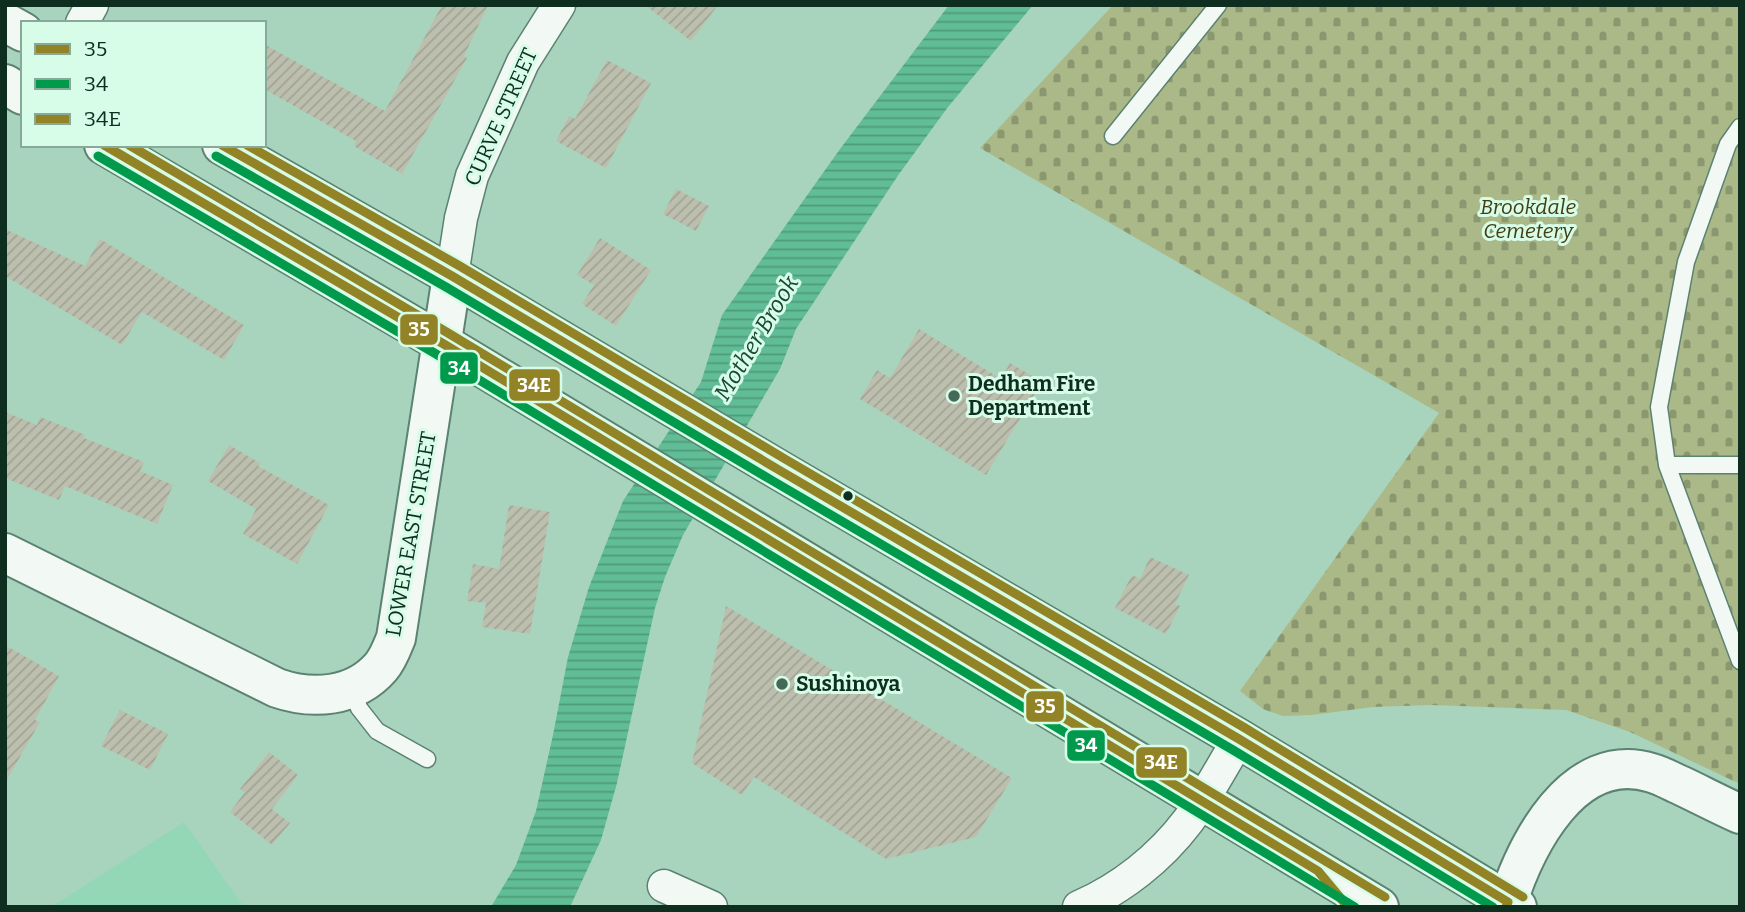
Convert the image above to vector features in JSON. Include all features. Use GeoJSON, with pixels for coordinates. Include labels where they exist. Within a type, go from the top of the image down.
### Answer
{"type":"FeatureCollection","features":[{"type":"Feature","properties":{"kind":"main road"},"geometry":{"type":"LineString","coordinates":[[5,22],[21,31]]}},
{"type":"Feature","properties":{"kind":"main road"},"geometry":{"type":"LineString","coordinates":[[5,84],[21,94]]}},
{"type":"Feature","properties":{"kind":"main road"},"geometry":{"type":"LineString","coordinates":[[107,147],[442,343],[1379,907]]}},
{"type":"Feature","properties":{"kind":"main road"},"geometry":{"type":"LineString","coordinates":[[226,147],[452,276],[1239,738],[1510,905],[1521,866],[1546,821],[1573,790],[1598,775],[1630,769],[1653,773],[1740,814]]}},
{"type":"Feature","properties":{"kind":"main road","name":"LOWER EAST STREET"},"geometry":{"type":"LineString","coordinates":[[5,553],[277,688],[304,695],[321,695],[352,688],[380,668],[396,638],[401,618],[452,276]]}},
{"type":"Feature","properties":{"kind":"main road"},"geometry":{"type":"LineString","coordinates":[[1318,871],[1348,907]]}},
{"type":"Feature","properties":{"kind":"street"},"geometry":{"type":"LineString","coordinates":[[83,21],[92,5]]}},
{"type":"Feature","properties":{"kind":"street","name":"CURVE STREET"},"geometry":{"type":"LineString","coordinates":[[452,276],[461,218],[472,176],[523,62],[559,5]]}},
{"type":"Feature","properties":{"kind":"street"},"geometry":{"type":"LineString","coordinates":[[1079,907],[1112,890],[1135,874],[1181,830],[1239,738]]}},
{"type":"Feature","properties":{"kind":"street"},"geometry":{"type":"LineString","coordinates":[[664,886],[711,907]]}},
{"type":"Feature","properties":{"kind":"lane"},"geometry":{"type":"LineString","coordinates":[[1113,136],[1218,5]]}},
{"type":"Feature","properties":{"kind":"lane"},"geometry":{"type":"LineString","coordinates":[[1740,127],[1728,144],[1686,262],[1659,407],[1667,465],[1740,661]]}},
{"type":"Feature","properties":{"kind":"lane"},"geometry":{"type":"LineString","coordinates":[[1667,465],[1740,465]]}},
{"type":"Feature","properties":{"kind":"lane"},"geometry":{"type":"LineString","coordinates":[[352,688],[359,708],[377,730],[428,759]]}},
{"type":"Feature","properties":{"kind":"shaded area"},"geometry":{"type":"Polygon","coordinates":[[[184,822],[244,907],[51,907],[184,822]]]}},
{"type":"Feature","properties":{"kind":"green space","name":"Brookdale Cemetery"},"geometry":{"type":"Polygon","coordinates":[[[1113,5],[1740,5],[1740,784],[1630,732],[1566,710],[1432,705],[1373,707],[1283,716],[1263,709],[1240,691],[1439,413],[980,148],[1113,5]]]}},
{"type":"Feature","properties":{"kind":"water","name":"Mother Brook"},"geometry":{"type":"Polygon","coordinates":[[[949,5],[1033,5],[948,107],[899,174],[796,329],[780,369],[683,535],[655,608],[617,783],[601,840],[570,907],[491,907],[516,865],[536,811],[568,657],[589,587],[623,501],[701,382],[722,315],[840,149],[949,5]]]}},
{"type":"Feature","properties":{"kind":"building"},"geometry":{"type":"Polygon","coordinates":[[[442,5],[488,5],[464,56],[467,58],[402,174],[354,146],[356,141],[266,90],[266,45],[385,111],[442,5]]]}},
{"type":"Feature","properties":{"kind":"building"},"geometry":{"type":"Polygon","coordinates":[[[645,5],[718,5],[691,41],[645,5]]]}},
{"type":"Feature","properties":{"kind":"building"},"geometry":{"type":"Polygon","coordinates":[[[607,60],[651,83],[606,168],[556,141],[569,116],[575,119],[607,60]]]}},
{"type":"Feature","properties":{"kind":"building"},"geometry":{"type":"Polygon","coordinates":[[[676,189],[709,206],[696,231],[663,214],[676,189]]]}},
{"type":"Feature","properties":{"kind":"building"},"geometry":{"type":"Polygon","coordinates":[[[5,229],[85,266],[100,239],[244,325],[224,360],[142,312],[122,345],[5,276],[5,229]]]}},
{"type":"Feature","properties":{"kind":"building"},"geometry":{"type":"Polygon","coordinates":[[[600,238],[651,270],[616,326],[582,304],[594,285],[577,275],[600,238]]]}},
{"type":"Feature","properties":{"kind":"building"},"geometry":{"type":"Polygon","coordinates":[[[919,329],[1001,379],[1010,363],[1042,382],[986,475],[860,399],[877,370],[890,378],[919,329]]]}},
{"type":"Feature","properties":{"kind":"building"},"geometry":{"type":"Polygon","coordinates":[[[5,412],[37,425],[40,417],[144,462],[140,471],[173,485],[157,524],[65,486],[59,500],[5,478],[5,412]]]}},
{"type":"Feature","properties":{"kind":"building"},"geometry":{"type":"Polygon","coordinates":[[[229,445],[260,463],[258,466],[329,505],[297,564],[243,534],[256,509],[208,481],[229,445]]]}},
{"type":"Feature","properties":{"kind":"building"},"geometry":{"type":"Polygon","coordinates":[[[509,505],[550,512],[530,634],[482,627],[486,603],[467,601],[473,564],[499,569],[509,505]]]}},
{"type":"Feature","properties":{"kind":"building"},"geometry":{"type":"Polygon","coordinates":[[[1150,557],[1189,575],[1175,604],[1180,606],[1166,634],[1115,608],[1132,575],[1140,579],[1150,557]]]}},
{"type":"Feature","properties":{"kind":"building","name":"Sushinoya"},"geometry":{"type":"Polygon","coordinates":[[[726,606],[1012,778],[976,837],[886,859],[754,777],[742,795],[692,763],[726,606]]]}},
{"type":"Feature","properties":{"kind":"building"},"geometry":{"type":"Polygon","coordinates":[[[5,645],[59,676],[35,720],[40,722],[5,783],[5,645]]]}},
{"type":"Feature","properties":{"kind":"building"},"geometry":{"type":"Polygon","coordinates":[[[120,710],[168,734],[150,770],[101,746],[120,710]]]}},
{"type":"Feature","properties":{"kind":"building"},"geometry":{"type":"Polygon","coordinates":[[[269,752],[298,775],[272,809],[290,823],[272,845],[230,812],[245,792],[240,789],[269,752]]]}},
{"type":"Feature","properties":{"kind":"transit line","name":"35"},"geometry":{"type":"LineString","coordinates":[[107,147],[442,343],[1318,871],[1348,907]]}},
{"type":"Feature","properties":{"kind":"transit line","name":"34E"},"geometry":{"type":"LineString","coordinates":[[132,147],[448,333],[1385,897]]}},
{"type":"Feature","properties":{"kind":"transit line","name":"35"},"geometry":{"type":"LineString","coordinates":[[226,147],[452,276],[1239,739],[1508,902],[1506,907]]}},
{"type":"Feature","properties":{"kind":"transit line","name":"34E"},"geometry":{"type":"LineString","coordinates":[[251,147],[458,265],[1245,728],[1523,897]]}},
{"type":"Feature","properties":{"kind":"transit line","name":"34"},"geometry":{"type":"LineString","coordinates":[[98,156],[436,354],[1355,907]]}},
{"type":"Feature","properties":{"kind":"transit line","name":"34"},"geometry":{"type":"LineString","coordinates":[[216,156],[446,287],[1233,750],[1493,907]]}},
{"type":"Feature","properties":{"kind":"place","name":"Dedham Fire Department"},"geometry":{"type":"Point","coordinates":[954,396]}},
{"type":"Feature","properties":{"kind":"place","name":"Sushinoya"},"geometry":{"type":"Point","coordinates":[782,684]}}]}
